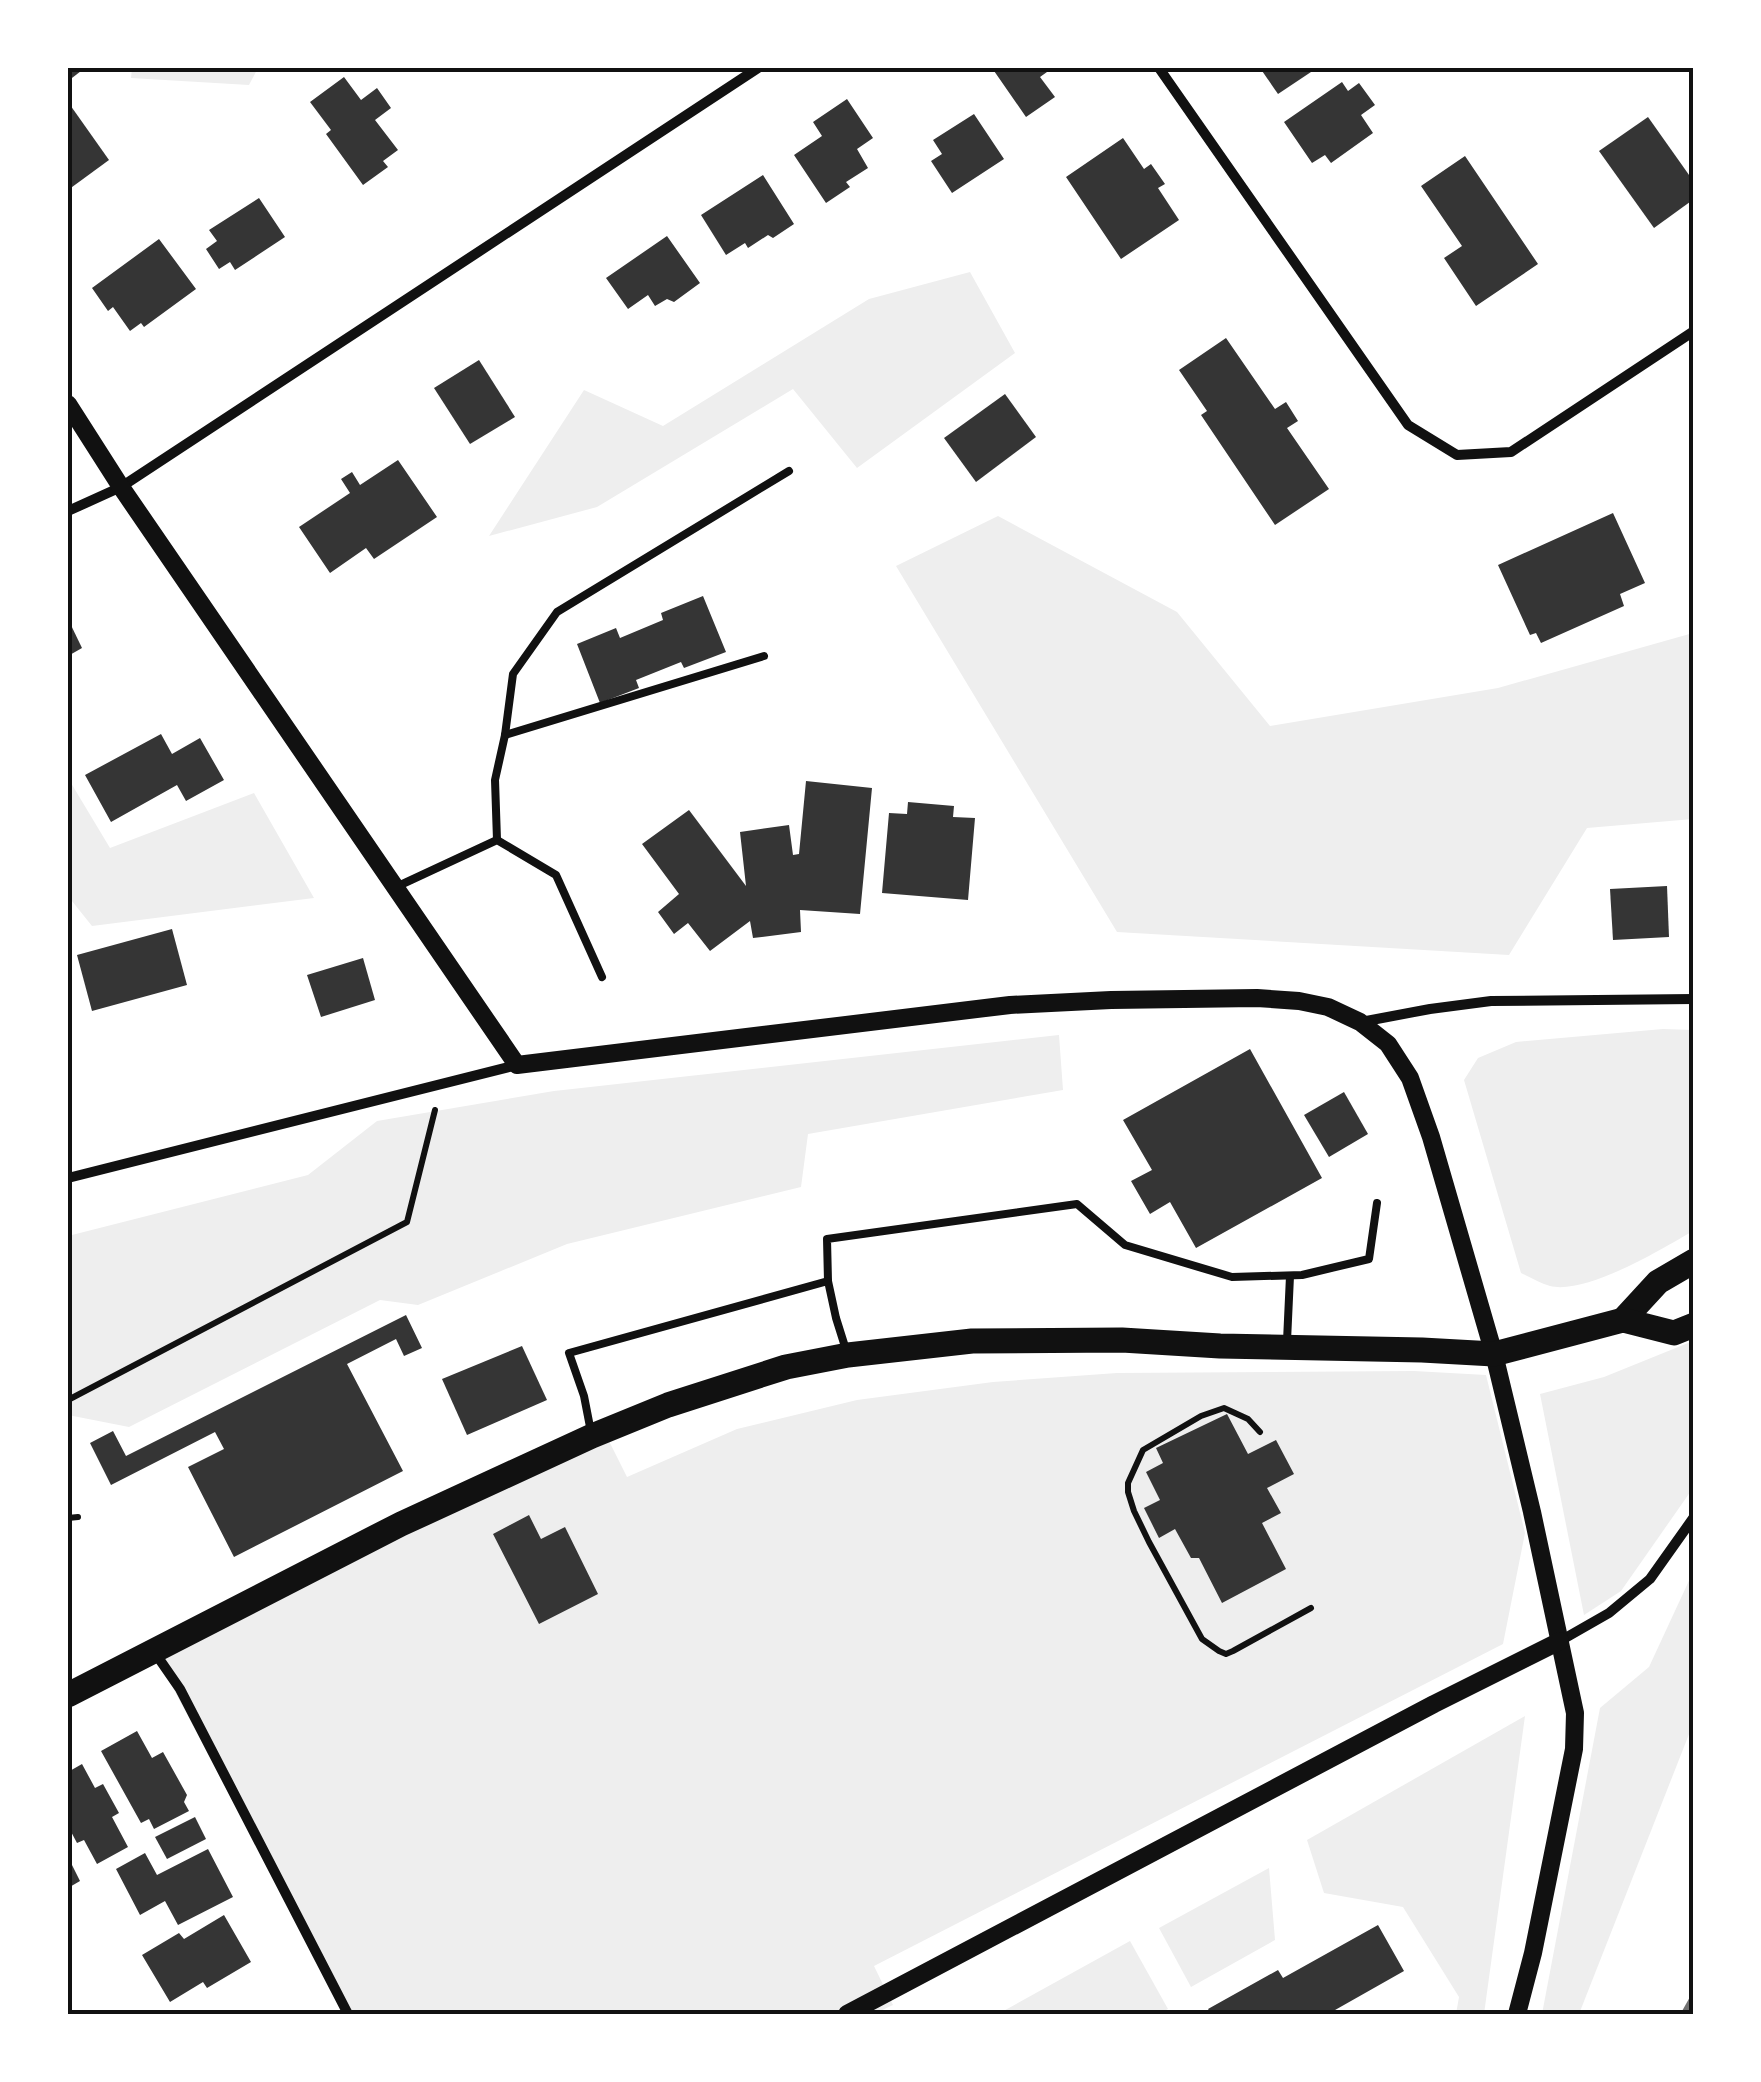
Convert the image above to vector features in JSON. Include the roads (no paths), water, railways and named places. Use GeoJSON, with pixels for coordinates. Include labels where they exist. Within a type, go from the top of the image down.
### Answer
{"type":"FeatureCollection","features":[{"type":"Feature","properties":{"kind":"main road"},"geometry":{"type":"LineString","coordinates":[[1624,1320],[1658,1282],[1694,1261]]}},
{"type":"Feature","properties":{"kind":"main road"},"geometry":{"type":"LineString","coordinates":[[68,1695],[401,1524],[592,1436],[732,1382],[786,1367],[848,1355],[1009,1340],[1122,1340],[1494,1354],[1624,1320],[1674,1333],[1694,1325]]}},
{"type":"Feature","properties":{"kind":"street"},"geometry":{"type":"LineString","coordinates":[[68,511],[122,487],[758,68]]}},
{"type":"Feature","properties":{"kind":"street"},"geometry":{"type":"LineString","coordinates":[[1160,68],[1408,424],[1456,455],[1510,452],[1694,331]]}},
{"type":"Feature","properties":{"kind":"street"},"geometry":{"type":"LineString","coordinates":[[68,404],[517,1064]]}},
{"type":"Feature","properties":{"kind":"street"},"geometry":{"type":"LineString","coordinates":[[68,1178],[517,1064],[1010,1005],[1257,998],[1328,1006],[1360,1022],[1388,1044],[1410,1078],[1431,1137],[1494,1354],[1575,1713],[1574,1749],[1518,2014]]}},
{"type":"Feature","properties":{"kind":"street"},"geometry":{"type":"LineString","coordinates":[[1360,1022],[1492,1001],[1694,999]]}},
{"type":"Feature","properties":{"kind":"street"},"geometry":{"type":"LineString","coordinates":[[847,2014],[1609,1613],[1650,1578],[1694,1517]]}},
{"type":"Feature","properties":{"kind":"street"},"geometry":{"type":"LineString","coordinates":[[153,1650],[180,1689],[348,2014]]}},
{"type":"Feature","properties":{"kind":"lane"},"geometry":{"type":"LineString","coordinates":[[497,840],[496,780],[513,674],[558,612],[788,472]]}},
{"type":"Feature","properties":{"kind":"lane"},"geometry":{"type":"LineString","coordinates":[[506,735],[764,656]]}},
{"type":"Feature","properties":{"kind":"lane"},"geometry":{"type":"LineString","coordinates":[[396,888],[497,840]]}},
{"type":"Feature","properties":{"kind":"lane"},"geometry":{"type":"LineString","coordinates":[[497,840],[556,875],[602,976]]}},
{"type":"Feature","properties":{"kind":"lane"},"geometry":{"type":"LineString","coordinates":[[848,1355],[828,1281],[827,1238],[1077,1204],[1125,1246],[1232,1277],[1302,1276],[1369,1259],[1377,1204]]}},
{"type":"Feature","properties":{"kind":"lane"},"geometry":{"type":"LineString","coordinates":[[1287,1347],[1290,1276]]}},
{"type":"Feature","properties":{"kind":"lane"},"geometry":{"type":"LineString","coordinates":[[592,1436],[584,1396],[568,1354],[828,1281]]}},
{"type":"Feature","properties":{"kind":"railway"},"geometry":{"type":"LineString","coordinates":[[1685,2014],[1694,1998]]}}]}
